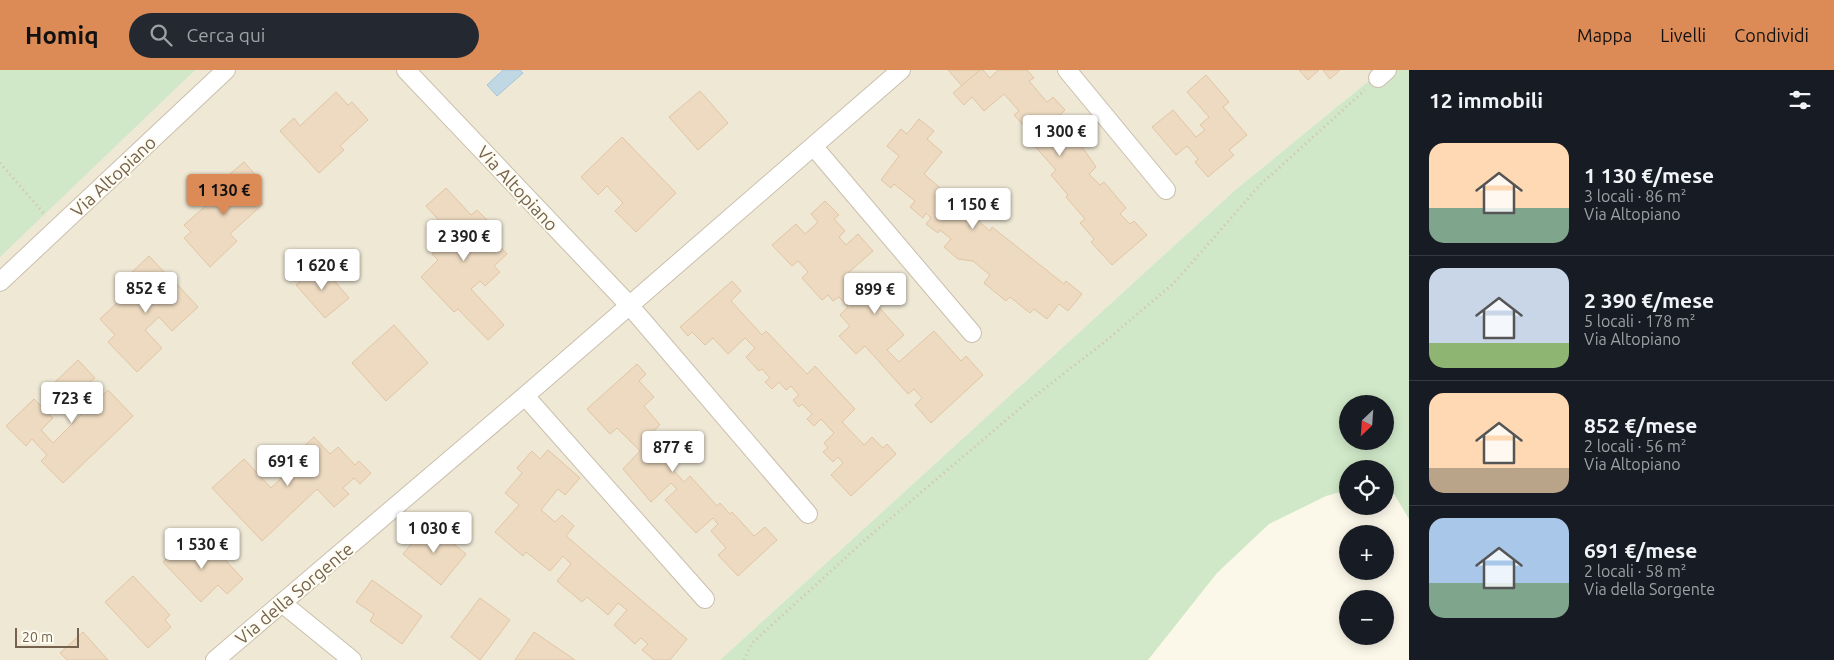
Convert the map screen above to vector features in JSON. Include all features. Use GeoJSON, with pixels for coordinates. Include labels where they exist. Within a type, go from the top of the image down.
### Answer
{"type":"FeatureCollection","features":[{"type":"Feature","properties":{"kind":"street","name":"Via Altopiano"},"geometry":{"type":"LineString","coordinates":[[0,282],[226,70]]}},
{"type":"Feature","properties":{"kind":"street","name":"Via Altopiano"},"geometry":{"type":"LineString","coordinates":[[406,70],[630,306],[808,514]]}},
{"type":"Feature","properties":{"kind":"street"},"geometry":{"type":"LineString","coordinates":[[705,599],[525,396],[901,70]]}},
{"type":"Feature","properties":{"kind":"street"},"geometry":{"type":"LineString","coordinates":[[1067,70],[1166,190]]}},
{"type":"Feature","properties":{"kind":"street"},"geometry":{"type":"LineString","coordinates":[[814,147],[972,333]]}},
{"type":"Feature","properties":{"kind":"street","name":"Via della Sorgente"},"geometry":{"type":"LineString","coordinates":[[215,660],[525,396]]}},
{"type":"Feature","properties":{"kind":"street"},"geometry":{"type":"LineString","coordinates":[[282,603],[352,660]]}},
{"type":"Feature","properties":{"kind":"path"},"geometry":{"type":"LineString","coordinates":[[744,660],[752,642],[865,540],[1031,399],[1102,344],[1174,283],[1224,229],[1260,185],[1383,74]]}},
{"type":"Feature","properties":{"kind":"path"},"geometry":{"type":"LineString","coordinates":[[0,163],[57,228]]}},
{"type":"Feature","properties":{"kind":"shaded area"},"geometry":{"type":"Polygon","coordinates":[[[0,70],[1382,70],[1234,191],[720,660],[0,660],[0,70]]]}},
{"type":"Feature","properties":{"kind":"green space"},"geometry":{"type":"Polygon","coordinates":[[[0,70],[195,70],[0,257],[0,70]]]}},
{"type":"Feature","properties":{"kind":"green space"},"geometry":{"type":"Polygon","coordinates":[[[1382,70],[1409,70],[1409,519],[1394,494],[1394,460],[1339,460],[1339,492],[1326,496],[1269,524],[1217,573],[1148,660],[720,660],[1234,191],[1382,70]]]}},
{"type":"Feature","properties":{"kind":"water"},"geometry":{"type":"Polygon","coordinates":[[[503,70],[520,70],[523,73],[497,96],[487,85],[503,70]]]}},
{"type":"Feature","properties":{"kind":"building"},"geometry":{"type":"Polygon","coordinates":[[[948,70],[980,70],[962,86],[948,70]]]}},
{"type":"Feature","properties":{"kind":"building"},"geometry":{"type":"Polygon","coordinates":[[[980,70],[983,70],[990,78],[998,70],[1027,70],[1034,78],[1029,81],[1047,102],[1053,97],[1065,110],[1060,115],[1096,167],[1089,174],[1100,185],[1104,182],[1126,208],[1120,214],[1130,224],[1134,221],[1147,235],[1112,265],[1091,242],[1094,239],[1080,223],[1085,219],[1066,197],[1068,195],[1051,175],[1056,170],[1023,133],[1027,129],[1014,115],[1019,111],[1004,94],[984,111],[972,97],[964,105],[953,93],[980,70]]]}},
{"type":"Feature","properties":{"kind":"building"},"geometry":{"type":"Polygon","coordinates":[[[1299,70],[1319,70],[1308,80],[1299,70]]]}},
{"type":"Feature","properties":{"kind":"building"},"geometry":{"type":"Polygon","coordinates":[[[1323,70],[1340,70],[1330,79],[1323,70]]]}},
{"type":"Feature","properties":{"kind":"building"},"geometry":{"type":"Polygon","coordinates":[[[1206,75],[1229,102],[1223,107],[1247,135],[1229,150],[1234,155],[1208,177],[1195,162],[1198,159],[1187,146],[1176,155],[1152,127],[1173,110],[1196,137],[1205,130],[1200,125],[1209,117],[1187,92],[1206,75]]]}},
{"type":"Feature","properties":{"kind":"building"},"geometry":{"type":"Polygon","coordinates":[[[700,91],[728,123],[698,150],[669,117],[700,91]]]}},
{"type":"Feature","properties":{"kind":"building"},"geometry":{"type":"Polygon","coordinates":[[[336,92],[348,105],[352,102],[368,120],[340,146],[344,150],[319,173],[280,131],[294,118],[300,126],[336,92]]]}},
{"type":"Feature","properties":{"kind":"building"},"geometry":{"type":"Polygon","coordinates":[[[919,119],[934,131],[927,139],[942,152],[924,174],[990,231],[992,227],[1064,284],[1066,281],[1082,294],[1068,311],[1059,304],[1047,319],[1034,309],[1030,313],[1010,297],[1006,301],[984,283],[990,275],[973,261],[958,259],[944,247],[951,239],[940,230],[938,233],[926,224],[931,218],[926,213],[923,218],[910,207],[915,201],[894,184],[891,188],[881,180],[899,156],[887,146],[901,129],[907,134],[919,119]]]}},
{"type":"Feature","properties":{"kind":"building"},"geometry":{"type":"Polygon","coordinates":[[[622,137],[676,193],[636,232],[615,211],[623,203],[607,186],[598,195],[581,177],[622,137]]]}},
{"type":"Feature","properties":{"kind":"building"},"geometry":{"type":"Polygon","coordinates":[[[244,162],[259,179],[249,189],[263,204],[230,234],[237,241],[210,267],[184,238],[191,232],[184,225],[227,187],[222,181],[244,162]]]}},
{"type":"Feature","properties":{"kind":"building"},"geometry":{"type":"Polygon","coordinates":[[[446,188],[471,215],[477,210],[490,223],[484,229],[507,254],[494,266],[500,272],[485,286],[480,281],[471,289],[504,325],[488,340],[458,309],[454,312],[421,277],[438,260],[432,254],[443,243],[437,236],[446,228],[426,206],[446,188]]]}},
{"type":"Feature","properties":{"kind":"building"},"geometry":{"type":"Polygon","coordinates":[[[825,201],[839,215],[834,219],[845,231],[839,237],[846,245],[858,234],[873,251],[848,273],[904,335],[887,350],[899,362],[934,331],[961,361],[966,356],[983,375],[931,423],[915,405],[922,398],[914,389],[908,394],[865,346],[856,354],[839,336],[850,326],[840,315],[848,307],[839,297],[833,301],[828,295],[822,300],[802,278],[808,272],[798,261],[792,266],[772,245],[796,224],[805,234],[818,222],[811,214],[825,201]]]}},
{"type":"Feature","properties":{"kind":"building"},"geometry":{"type":"Polygon","coordinates":[[[149,256],[166,274],[160,279],[168,287],[174,281],[198,307],[172,331],[159,317],[145,330],[162,348],[137,372],[108,342],[115,335],[100,319],[136,285],[128,276],[149,256]]]}},
{"type":"Feature","properties":{"kind":"building"},"geometry":{"type":"Polygon","coordinates":[[[320,264],[349,298],[325,318],[296,285],[320,264]]]}},
{"type":"Feature","properties":{"kind":"building"},"geometry":{"type":"Polygon","coordinates":[[[732,281],[741,291],[731,301],[762,335],[766,331],[807,374],[815,366],[855,409],[842,422],[864,445],[872,437],[883,448],[887,444],[896,454],[851,496],[831,475],[843,463],[838,457],[833,462],[823,452],[828,448],[824,443],[834,433],[821,419],[814,426],[807,419],[812,414],[802,404],[799,407],[793,400],[799,395],[791,386],[786,390],[779,382],[772,389],[765,382],[770,378],[762,369],[759,371],[746,357],[755,348],[745,338],[728,354],[713,338],[705,345],[692,332],[688,336],[680,327],[732,281]]]}},
{"type":"Feature","properties":{"kind":"building"},"geometry":{"type":"Polygon","coordinates":[[[394,325],[428,363],[386,401],[352,363],[394,325]]]}},
{"type":"Feature","properties":{"kind":"building"},"geometry":{"type":"Polygon","coordinates":[[[78,360],[95,378],[90,382],[103,395],[108,390],[133,416],[63,483],[41,461],[47,455],[32,439],[26,446],[6,426],[34,399],[53,418],[41,430],[53,443],[94,402],[81,389],[66,404],[50,387],[78,360]]]}},
{"type":"Feature","properties":{"kind":"building"},"geometry":{"type":"Polygon","coordinates":[[[637,364],[646,374],[639,381],[654,397],[644,406],[660,425],[645,439],[684,482],[690,476],[717,506],[720,503],[730,514],[732,512],[754,536],[765,527],[777,540],[738,576],[718,555],[726,548],[711,531],[718,524],[713,518],[696,533],[665,500],[677,489],[671,483],[651,502],[623,469],[640,451],[617,428],[610,434],[587,409],[637,364]]]}},
{"type":"Feature","properties":{"kind":"building"},"geometry":{"type":"Polygon","coordinates":[[[314,437],[330,454],[338,447],[355,465],[359,461],[371,473],[360,484],[354,478],[343,488],[349,494],[334,507],[317,489],[262,541],[212,488],[244,459],[271,488],[302,459],[297,453],[314,437]]]}},
{"type":"Feature","properties":{"kind":"building"},"geometry":{"type":"Polygon","coordinates":[[[548,450],[580,478],[565,495],[558,489],[541,510],[555,522],[562,515],[574,526],[566,536],[687,639],[670,660],[654,660],[642,650],[648,644],[641,638],[635,644],[614,625],[627,610],[618,603],[608,615],[587,597],[582,602],[557,581],[571,564],[563,556],[550,571],[526,552],[523,556],[495,532],[519,505],[505,493],[522,473],[517,468],[532,451],[540,459],[548,450]]]}},
{"type":"Feature","properties":{"kind":"building"},"geometry":{"type":"Polygon","coordinates":[[[428,523],[466,554],[441,585],[403,554],[428,523]]]}},
{"type":"Feature","properties":{"kind":"building"},"geometry":{"type":"Polygon","coordinates":[[[188,539],[204,556],[213,547],[243,579],[227,594],[218,585],[201,602],[163,562],[188,539]]]}},
{"type":"Feature","properties":{"kind":"building"},"geometry":{"type":"Polygon","coordinates":[[[133,576],[170,615],[165,620],[171,627],[148,648],[105,602],[133,576]]]}},
{"type":"Feature","properties":{"kind":"building"},"geometry":{"type":"Polygon","coordinates":[[[372,580],[422,616],[402,644],[370,621],[374,614],[356,602],[372,580]]]}},
{"type":"Feature","properties":{"kind":"building"},"geometry":{"type":"Polygon","coordinates":[[[480,598],[510,620],[480,660],[451,637],[480,598]]]}},
{"type":"Feature","properties":{"kind":"building"},"geometry":{"type":"Polygon","coordinates":[[[83,632],[108,660],[67,660],[60,653],[83,632]]]}},
{"type":"Feature","properties":{"kind":"building"},"geometry":{"type":"Polygon","coordinates":[[[534,632],[575,660],[515,660],[534,632]]]}}]}
